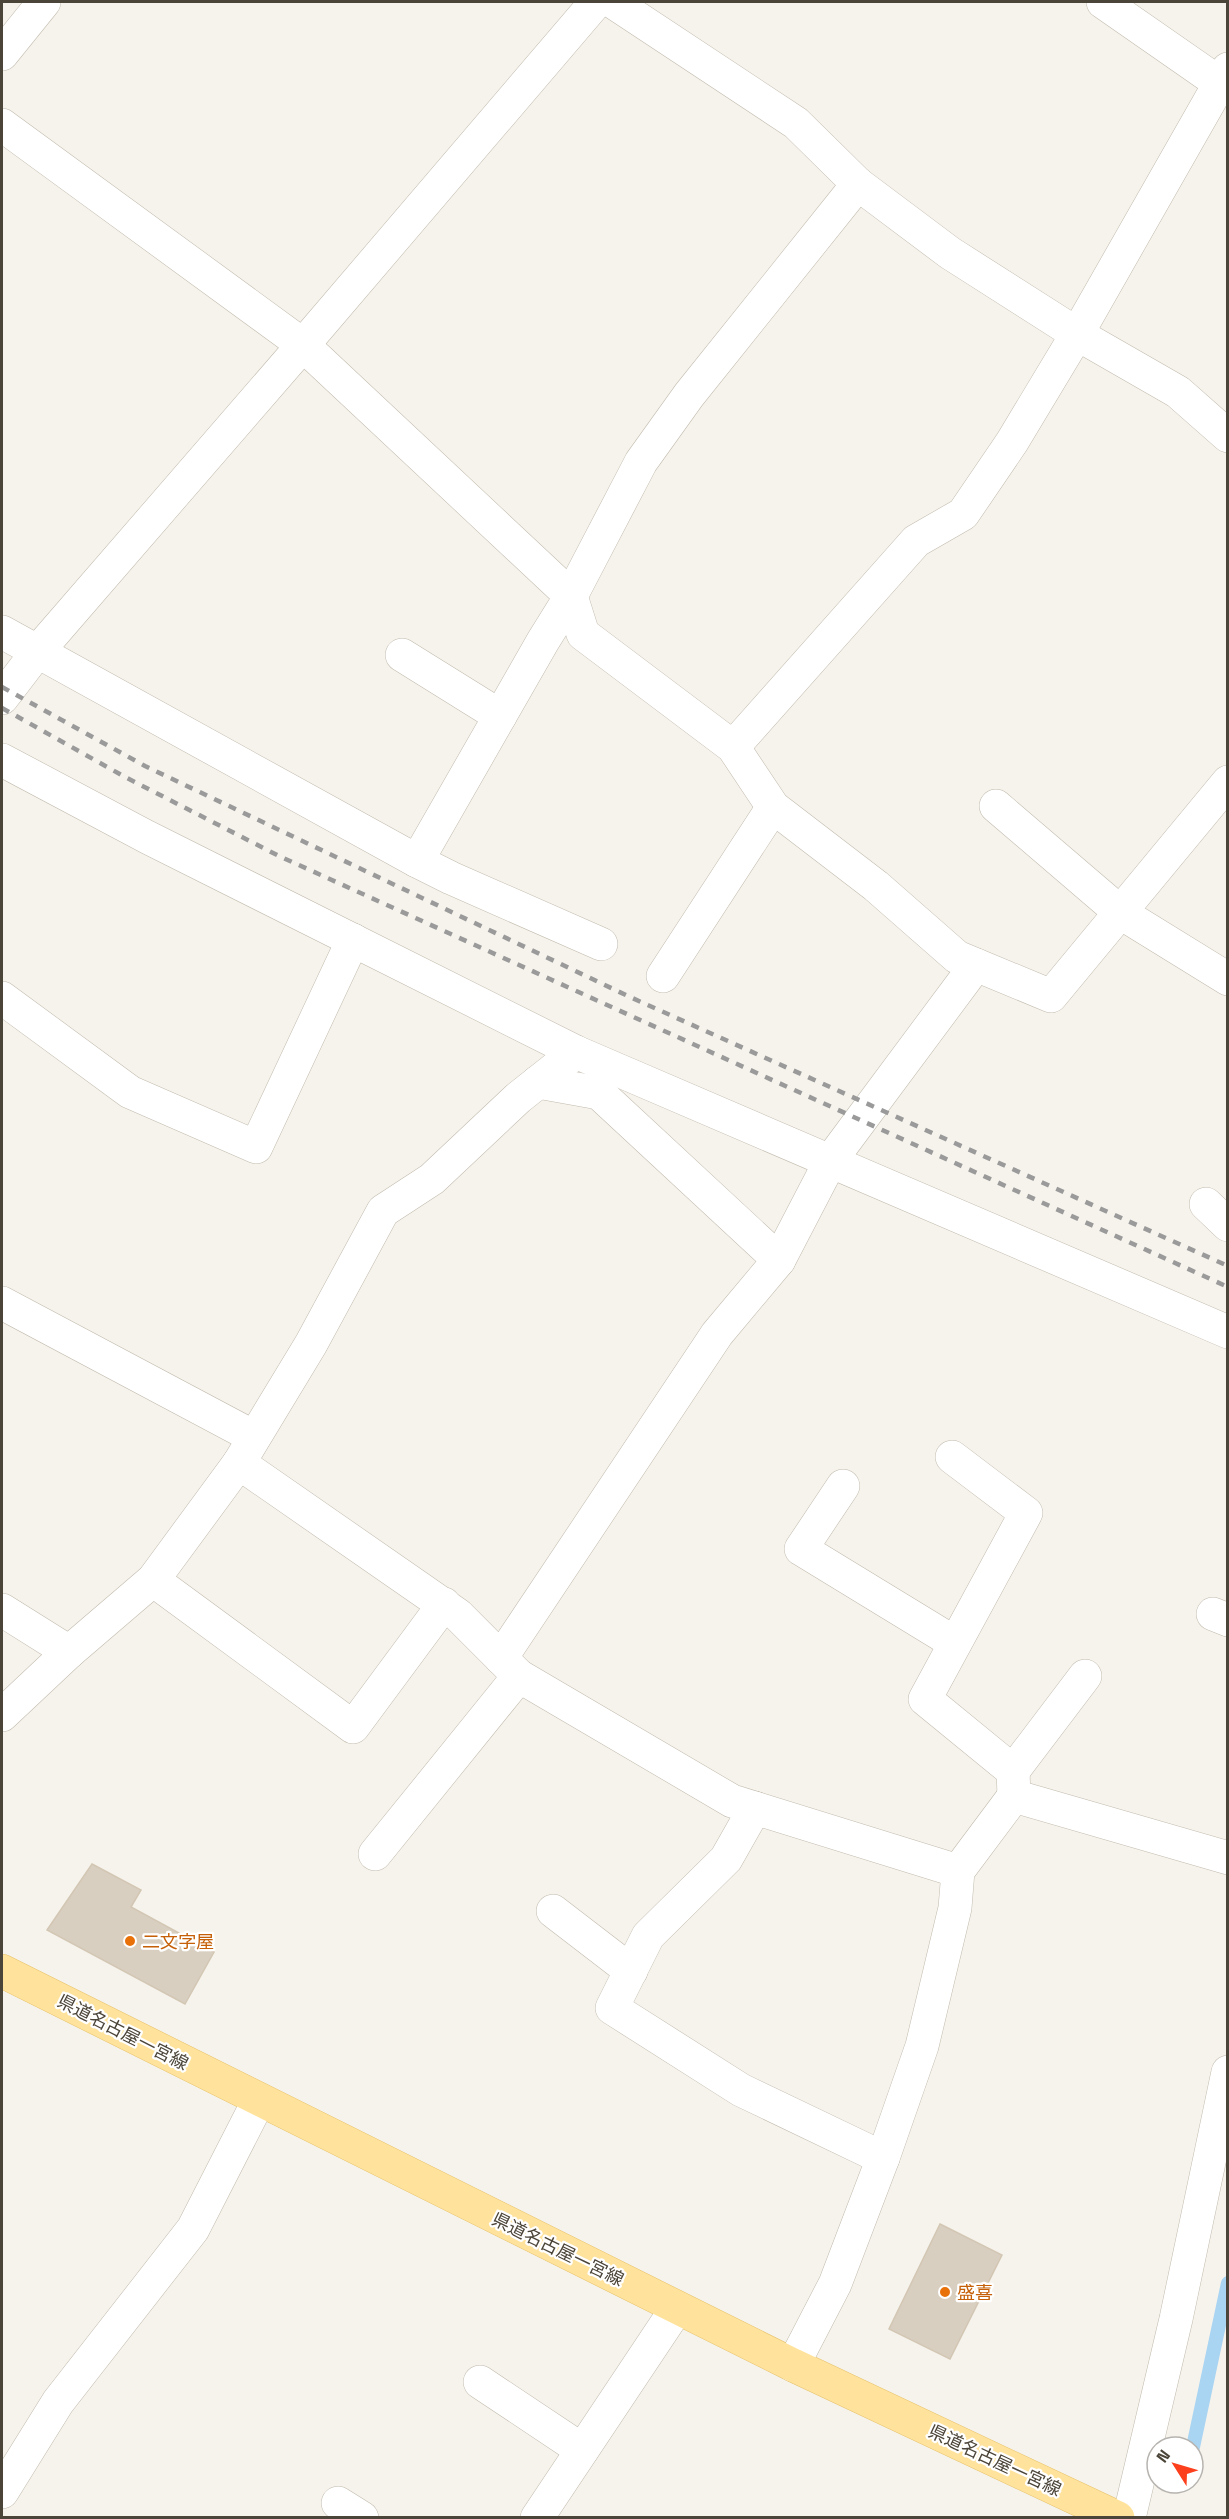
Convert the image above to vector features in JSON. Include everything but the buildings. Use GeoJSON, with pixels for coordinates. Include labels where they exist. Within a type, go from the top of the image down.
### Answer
{"type":"FeatureCollection","features":[{"type":"Feature","properties":{"kind":"main road","name":"県道名古屋一宮線"},"geometry":{"type":"LineString","coordinates":[[2,1971],[793,2365],[1118,2517]]}},
{"type":"Feature","properties":{"kind":"street"},"geometry":{"type":"LineString","coordinates":[[2,54],[44,2]]}},
{"type":"Feature","properties":{"kind":"street"},"geometry":{"type":"LineString","coordinates":[[2,698],[38,651],[596,2]]}},
{"type":"Feature","properties":{"kind":"street"},"geometry":{"type":"LineString","coordinates":[[613,2],[796,123],[858,184],[950,253],[1077,334],[1179,392],[1227,436]]}},
{"type":"Feature","properties":{"kind":"street"},"geometry":{"type":"LineString","coordinates":[[733,747],[916,541],[963,514],[1012,442],[1225,80],[1103,2]]}},
{"type":"Feature","properties":{"kind":"street"},"geometry":{"type":"LineString","coordinates":[[2,125],[303,345],[571,596],[583,634],[733,747],[773,807],[876,886],[957,957],[1051,996],[1227,782]]}},
{"type":"Feature","properties":{"kind":"street"},"geometry":{"type":"LineString","coordinates":[[417,861],[571,596],[641,462],[689,395],[858,184]]}},
{"type":"Feature","properties":{"kind":"street"},"geometry":{"type":"LineString","coordinates":[[2,632],[417,861],[601,944]]}},
{"type":"Feature","properties":{"kind":"street"},"geometry":{"type":"LineString","coordinates":[[402,655],[500,716]]}},
{"type":"Feature","properties":{"kind":"street"},"geometry":{"type":"LineString","coordinates":[[2,760],[147,837],[576,1052],[1227,1332]]}},
{"type":"Feature","properties":{"kind":"street"},"geometry":{"type":"LineString","coordinates":[[996,806],[1121,913],[1227,979]]}},
{"type":"Feature","properties":{"kind":"street"},"geometry":{"type":"LineString","coordinates":[[663,976],[773,807]]}},
{"type":"Feature","properties":{"kind":"street"},"geometry":{"type":"LineString","coordinates":[[2,998],[130,1092],[256,1147],[353,940]]}},
{"type":"Feature","properties":{"kind":"street"},"geometry":{"type":"LineString","coordinates":[[375,1854],[510,1667],[717,1334],[779,1260],[831,1160],[976,965]]}},
{"type":"Feature","properties":{"kind":"street"},"geometry":{"type":"LineString","coordinates":[[2,1715],[69,1652],[153,1580],[247,1450],[311,1344],[383,1211],[432,1179],[518,1098],[576,1052]]}},
{"type":"Feature","properties":{"kind":"street"},"geometry":{"type":"LineString","coordinates":[[538,1082],[599,1093],[779,1260]]}},
{"type":"Feature","properties":{"kind":"street"},"geometry":{"type":"LineString","coordinates":[[2,1303],[247,1450],[458,1615],[510,1667],[732,1801],[958,1871]]}},
{"type":"Feature","properties":{"kind":"street"},"geometry":{"type":"LineString","coordinates":[[952,1457],[1026,1513],[925,1699],[1013,1784],[1227,1858]]}},
{"type":"Feature","properties":{"kind":"street"},"geometry":{"type":"LineString","coordinates":[[843,1486],[801,1549],[955,1643]]}},
{"type":"Feature","properties":{"kind":"street"},"geometry":{"type":"LineString","coordinates":[[153,1580],[353,1727],[444,1604]]}},
{"type":"Feature","properties":{"kind":"street"},"geometry":{"type":"LineString","coordinates":[[2,1610],[69,1652]]}},
{"type":"Feature","properties":{"kind":"street"},"geometry":{"type":"LineString","coordinates":[[793,2365],[834,2284],[883,2158],[922,2046],[955,1908],[958,1871],[1085,1676]]}},
{"type":"Feature","properties":{"kind":"street"},"geometry":{"type":"LineString","coordinates":[[755,1808],[726,1859],[648,1936],[612,2008],[741,2090],[883,2158]]}},
{"type":"Feature","properties":{"kind":"street"},"geometry":{"type":"LineString","coordinates":[[552,1911],[631,1971]]}},
{"type":"Feature","properties":{"kind":"street"},"geometry":{"type":"LineString","coordinates":[[1129,2517],[1176,2319],[1227,2072]]}},
{"type":"Feature","properties":{"kind":"street"},"geometry":{"type":"LineString","coordinates":[[2,2492],[58,2402],[193,2229],[259,2100]]}},
{"type":"Feature","properties":{"kind":"street"},"geometry":{"type":"LineString","coordinates":[[537,2517],[677,2308]]}},
{"type":"Feature","properties":{"kind":"street"},"geometry":{"type":"LineString","coordinates":[[480,2382],[582,2450]]}},
{"type":"Feature","properties":{"kind":"waterway"},"geometry":{"type":"LineString","coordinates":[[1196,2435],[1228,2283]]}},
{"type":"Feature","properties":{"kind":"railway"},"geometry":{"type":"LineString","coordinates":[[2,687],[145,766],[630,997],[1228,1266]]}},
{"type":"Feature","properties":{"kind":"railway"},"geometry":{"type":"LineString","coordinates":[[2,708],[125,777],[279,856],[1228,1287]]}},
{"type":"Feature","properties":{"kind":"place","name":"二文字屋"},"geometry":{"type":"Point","coordinates":[130,1941]}},
{"type":"Feature","properties":{"kind":"place","name":"盛喜"},"geometry":{"type":"Point","coordinates":[945,2292]}}]}
